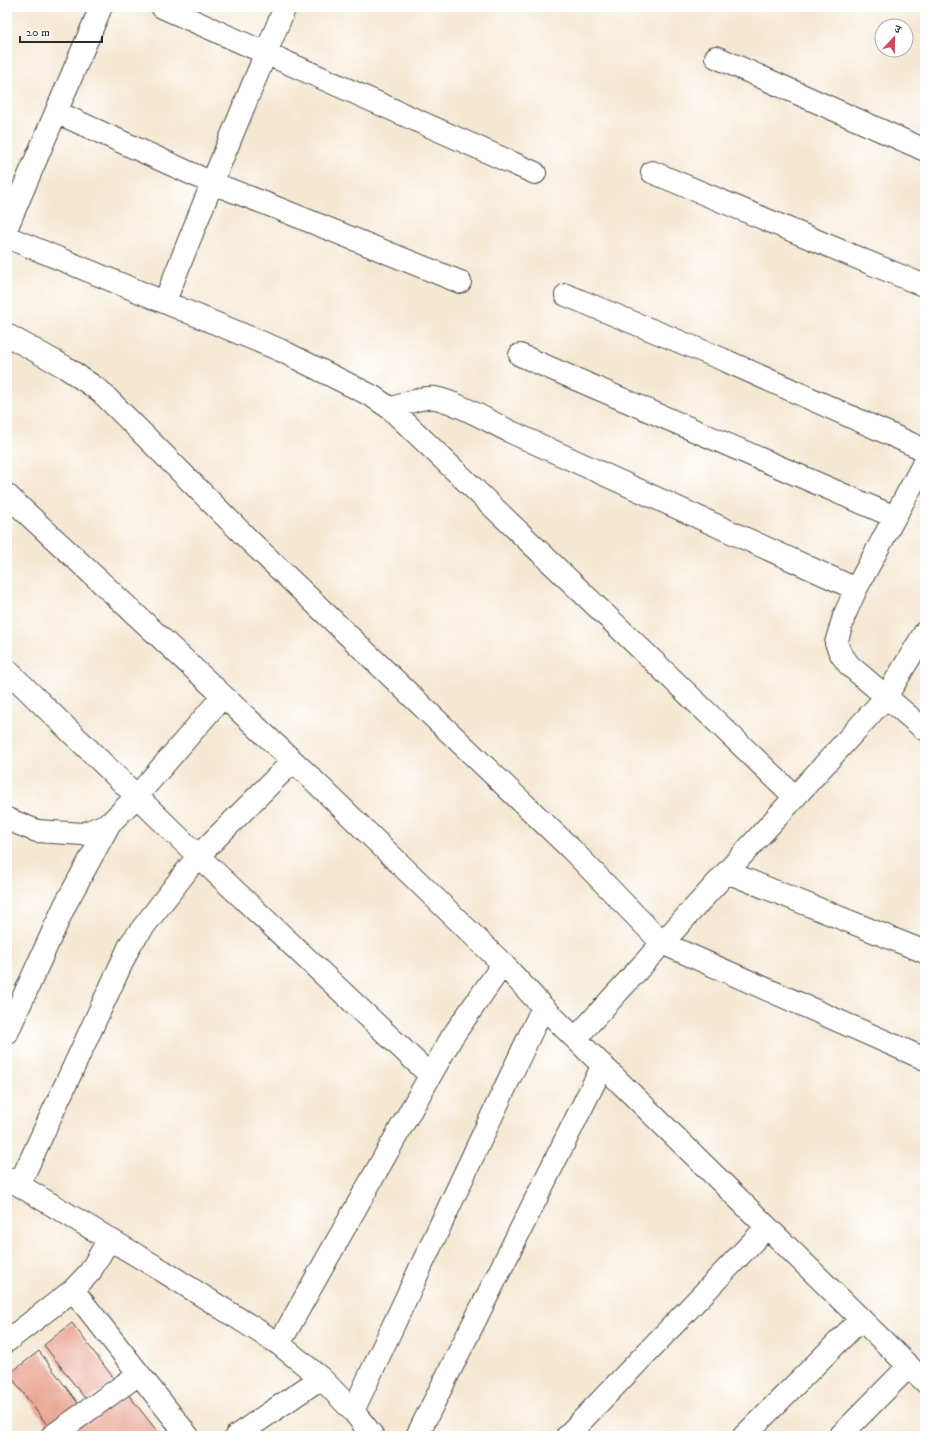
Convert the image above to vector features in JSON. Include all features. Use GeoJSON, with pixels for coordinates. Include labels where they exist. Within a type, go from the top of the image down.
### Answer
{"type":"FeatureCollection","features":[{"type":"Feature","properties":{"kind":"street"},"geometry":{"type":"LineString","coordinates":[[7,227],[101,7]]}},
{"type":"Feature","properties":{"kind":"street"},"geometry":{"type":"LineString","coordinates":[[162,7],[535,173]]}},
{"type":"Feature","properties":{"kind":"street"},"geometry":{"type":"LineString","coordinates":[[165,302],[212,183],[285,7]]}},
{"type":"Feature","properties":{"kind":"street"},"geometry":{"type":"LineString","coordinates":[[716,57],[925,150]]}},
{"type":"Feature","properties":{"kind":"street"},"geometry":{"type":"LineString","coordinates":[[56,112],[212,183],[460,282]]}},
{"type":"Feature","properties":{"kind":"street"},"geometry":{"type":"LineString","coordinates":[[652,172],[925,286]]}},
{"type":"Feature","properties":{"kind":"street"},"geometry":{"type":"LineString","coordinates":[[7,237],[280,350],[365,393],[391,409],[795,797]]}},
{"type":"Feature","properties":{"kind":"street"},"geometry":{"type":"LineString","coordinates":[[566,295],[722,359],[925,450]]}},
{"type":"Feature","properties":{"kind":"street"},"geometry":{"type":"LineString","coordinates":[[7,335],[65,367],[100,390],[251,542],[571,849],[662,943],[925,1059]]}},
{"type":"Feature","properties":{"kind":"street"},"geometry":{"type":"LineString","coordinates":[[520,355],[895,517]]}},
{"type":"Feature","properties":{"kind":"street"},"geometry":{"type":"LineString","coordinates":[[391,409],[420,399],[435,398],[459,406],[511,432],[856,589]]}},
{"type":"Feature","properties":{"kind":"street"},"geometry":{"type":"LineString","coordinates":[[925,461],[856,589],[844,616],[836,643],[841,654],[849,665],[925,730]]}},
{"type":"Feature","properties":{"kind":"street"},"geometry":{"type":"LineString","coordinates":[[7,495],[293,761],[503,964],[543,1007],[603,1064],[925,1382]]}},
{"type":"Feature","properties":{"kind":"street"},"geometry":{"type":"LineString","coordinates":[[576,1038],[886,697],[925,632]]}},
{"type":"Feature","properties":{"kind":"street"},"geometry":{"type":"LineString","coordinates":[[7,670],[198,856],[430,1076]]}},
{"type":"Feature","properties":{"kind":"street"},"geometry":{"type":"LineString","coordinates":[[7,1033],[65,905],[110,823],[137,796],[223,696]]}},
{"type":"Feature","properties":{"kind":"street"},"geometry":{"type":"LineString","coordinates":[[293,761],[198,856],[131,943],[13,1182],[163,1271],[279,1344],[321,1378],[353,1411],[373,1436]]}},
{"type":"Feature","properties":{"kind":"street"},"geometry":{"type":"LineString","coordinates":[[7,819],[37,831],[83,834],[110,823]]}},
{"type":"Feature","properties":{"kind":"street"},"geometry":{"type":"LineString","coordinates":[[727,872],[925,952]]}},
{"type":"Feature","properties":{"kind":"street"},"geometry":{"type":"LineString","coordinates":[[279,1344],[452,1037],[503,964]]}},
{"type":"Feature","properties":{"kind":"street"},"geometry":{"type":"LineString","coordinates":[[353,1411],[543,1007]]}},
{"type":"Feature","properties":{"kind":"street"},"geometry":{"type":"LineString","coordinates":[[417,1436],[603,1064]]}},
{"type":"Feature","properties":{"kind":"street"},"geometry":{"type":"LineString","coordinates":[[567,1436],[767,1227]]}},
{"type":"Feature","properties":{"kind":"street"},"geometry":{"type":"LineString","coordinates":[[7,1341],[73,1290],[90,1272],[109,1239]]}},
{"type":"Feature","properties":{"kind":"street"},"geometry":{"type":"LineString","coordinates":[[73,1290],[188,1436]]}},
{"type":"Feature","properties":{"kind":"street"},"geometry":{"type":"LineString","coordinates":[[744,1436],[861,1319]]}},
{"type":"Feature","properties":{"kind":"street"},"geometry":{"type":"LineString","coordinates":[[840,1436],[909,1366]]}},
{"type":"Feature","properties":{"kind":"street"},"geometry":{"type":"LineString","coordinates":[[52,1436],[139,1374]]}},
{"type":"Feature","properties":{"kind":"street"},"geometry":{"type":"LineString","coordinates":[[236,1436],[321,1378]]}},
{"type":"Feature","properties":{"kind":"building"},"geometry":{"type":"Polygon","coordinates":[[[72,1323],[115,1380],[87,1401],[44,1345],[72,1323]]]}},
{"type":"Feature","properties":{"kind":"building"},"geometry":{"type":"Polygon","coordinates":[[[39,1351],[80,1406],[50,1429],[9,1374],[39,1351]]]}},
{"type":"Feature","properties":{"kind":"building"},"geometry":{"type":"Polygon","coordinates":[[[123,1388],[161,1436],[62,1436],[123,1388]]]}}]}
